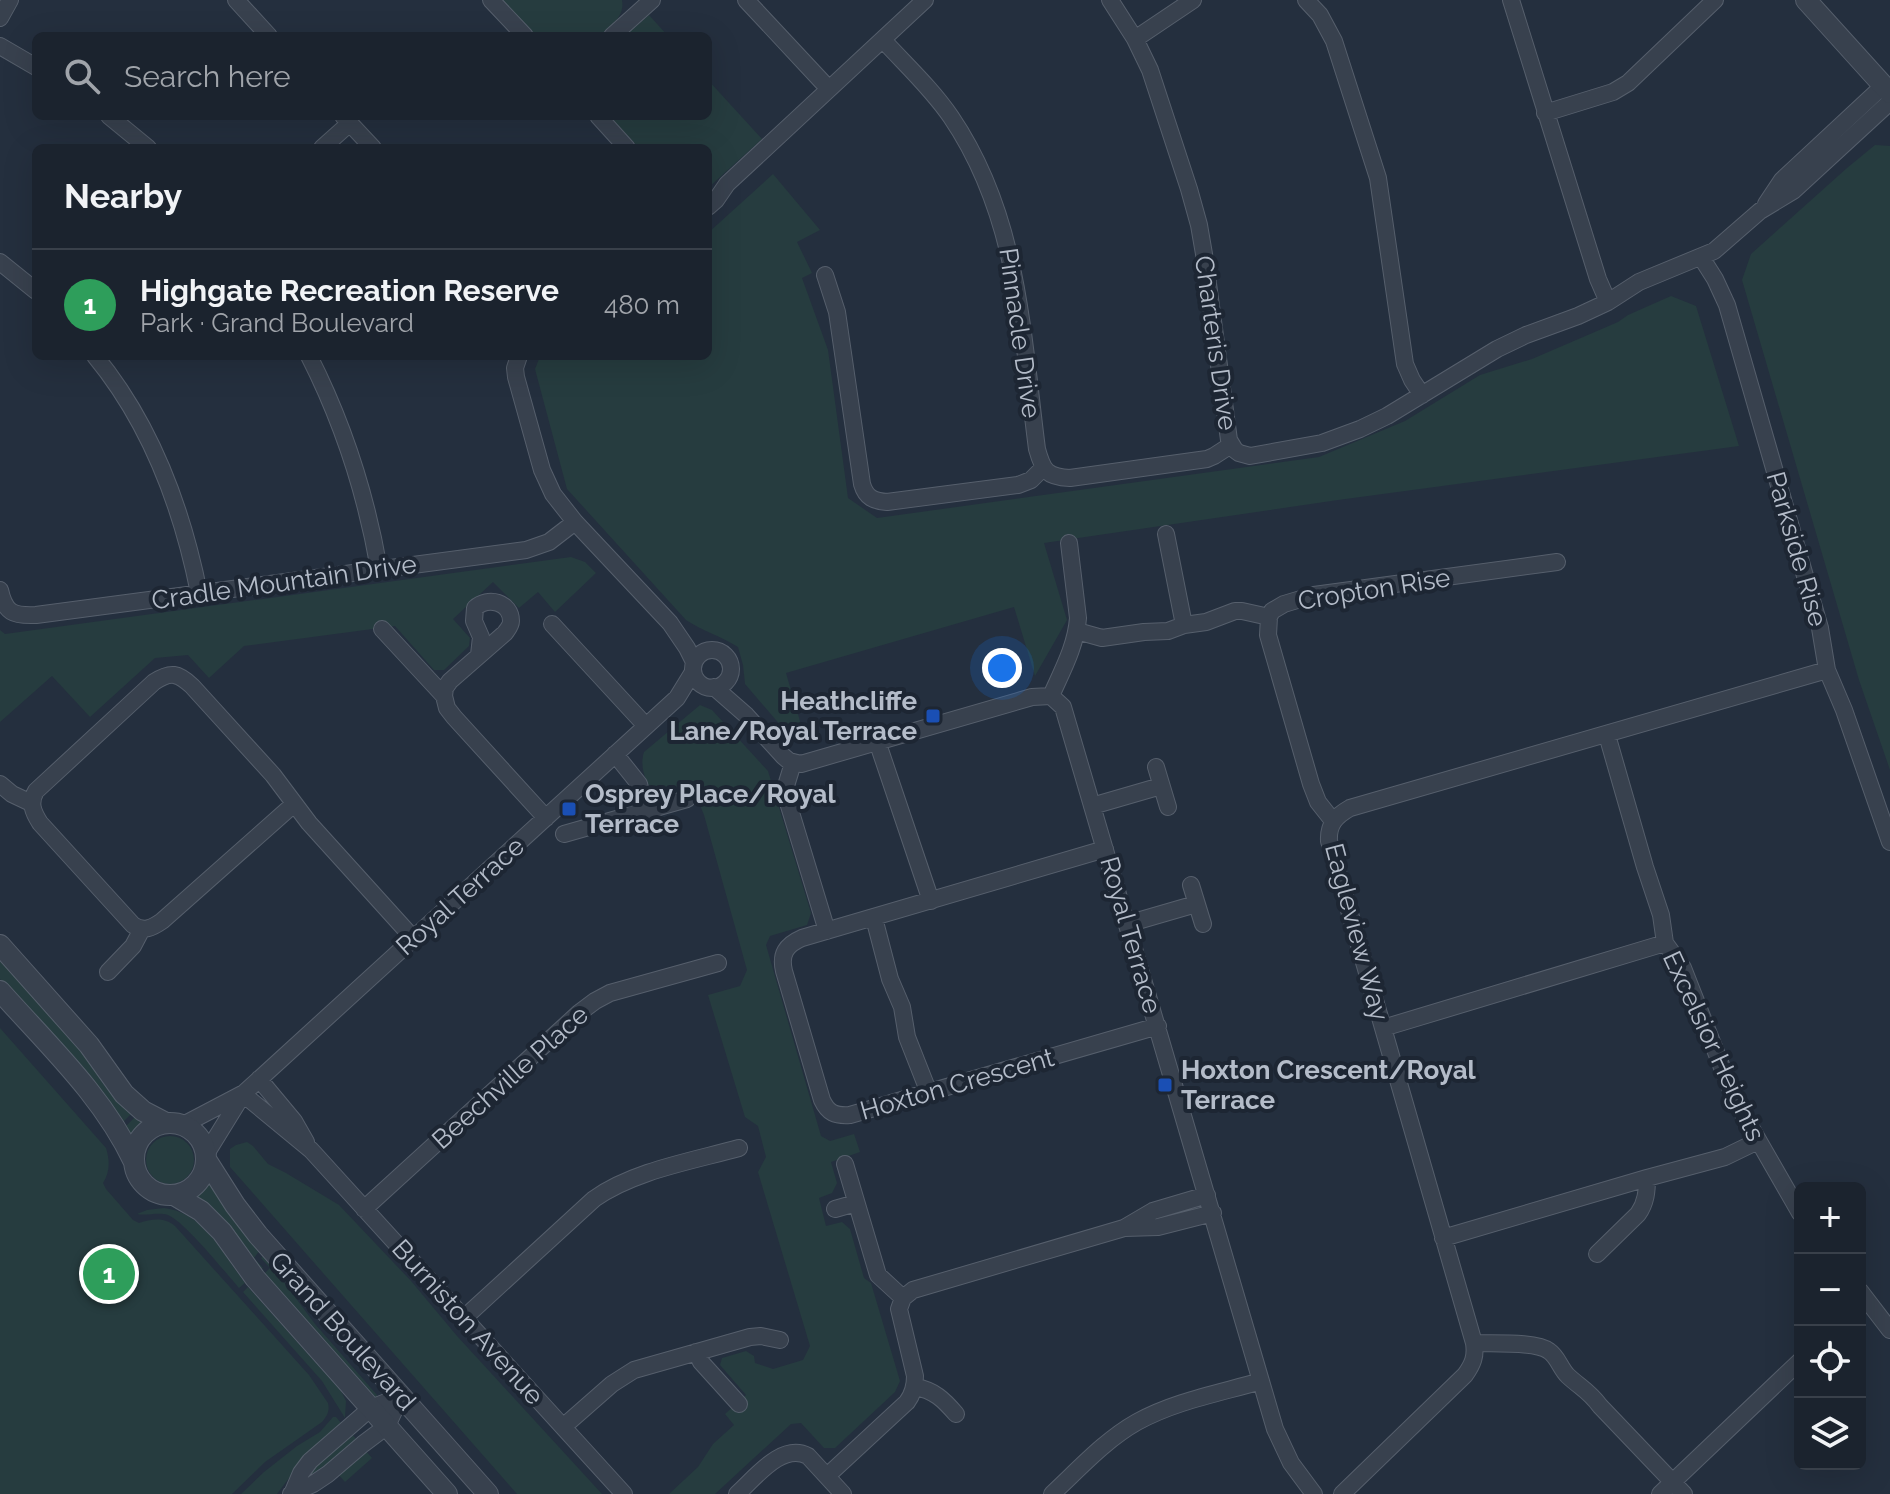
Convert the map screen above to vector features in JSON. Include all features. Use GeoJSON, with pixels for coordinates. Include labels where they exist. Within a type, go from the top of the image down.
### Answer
{"type":"FeatureCollection","features":[{"type":"Feature","properties":{"kind":"street"},"geometry":{"type":"LineString","coordinates":[[0,18],[10,0]]}},
{"type":"Feature","properties":{"kind":"street"},"geometry":{"type":"LineString","coordinates":[[236,0],[265,32]]}},
{"type":"Feature","properties":{"kind":"street"},"geometry":{"type":"LineString","coordinates":[[491,0],[521,32]]}},
{"type":"Feature","properties":{"kind":"street"},"geometry":{"type":"LineString","coordinates":[[746,0],[829,89]]}},
{"type":"Feature","properties":{"kind":"street"},"geometry":{"type":"LineString","coordinates":[[712,204],[727,184],[925,0]]}},
{"type":"Feature","properties":{"kind":"street","name":"Charteris Drive"},"geometry":{"type":"LineString","coordinates":[[1110,0],[1135,39],[1162,102],[1199,225],[1231,445],[1239,453],[1250,456],[1322,443],[1373,423],[1497,349],[1578,316],[1639,282],[1714,251],[1760,211],[1782,180],[1888,93]]}},
{"type":"Feature","properties":{"kind":"street"},"geometry":{"type":"LineString","coordinates":[[1135,39],[1193,0]]}},
{"type":"Feature","properties":{"kind":"street"},"geometry":{"type":"LineString","coordinates":[[1306,0],[1320,15],[1334,41],[1378,178],[1405,364],[1422,395]]}},
{"type":"Feature","properties":{"kind":"street"},"geometry":{"type":"LineString","coordinates":[[1511,0],[1598,279],[1608,302]]}},
{"type":"Feature","properties":{"kind":"street"},"geometry":{"type":"LineString","coordinates":[[1545,113],[1613,92],[1628,83],[1715,0]]}},
{"type":"Feature","properties":{"kind":"street"},"geometry":{"type":"LineString","coordinates":[[1806,0],[1888,93]]}},
{"type":"Feature","properties":{"kind":"street"},"geometry":{"type":"LineString","coordinates":[[616,32],[643,3]]}},
{"type":"Feature","properties":{"kind":"street","name":"Pinnacle Drive"},"geometry":{"type":"LineString","coordinates":[[883,40],[951,117],[981,169],[993,198],[1012,265],[1037,449],[1043,468]]}},
{"type":"Feature","properties":{"kind":"street"},"geometry":{"type":"LineString","coordinates":[[0,46],[32,65]]}},
{"type":"Feature","properties":{"kind":"street"},"geometry":{"type":"LineString","coordinates":[[114,120],[143,144]]}},
{"type":"Feature","properties":{"kind":"street"},"geometry":{"type":"LineString","coordinates":[[325,144],[346,120],[369,144]]}},
{"type":"Feature","properties":{"kind":"street"},"geometry":{"type":"LineString","coordinates":[[602,120],[623,144]]}},
{"type":"Feature","properties":{"kind":"street"},"geometry":{"type":"LineString","coordinates":[[712,191],[727,184]]}},
{"type":"Feature","properties":{"kind":"street","name":"Parkside Rise"},"geometry":{"type":"LineString","coordinates":[[1701,257],[1727,305],[1820,628],[1827,670],[1890,842]]}},
{"type":"Feature","properties":{"kind":"street"},"geometry":{"type":"LineString","coordinates":[[0,262],[32,288]]}},
{"type":"Feature","properties":{"kind":"street"},"geometry":{"type":"LineString","coordinates":[[825,275],[837,312],[862,484],[867,496],[872,499],[887,502],[1018,485],[1031,480],[1043,468],[1053,476],[1070,478],[1207,459],[1231,445]]}},
{"type":"Feature","properties":{"kind":"street"},"geometry":{"type":"LineString","coordinates":[[98,360],[131,407],[157,456],[182,521],[199,593]]}},
{"type":"Feature","properties":{"kind":"street"},"geometry":{"type":"LineString","coordinates":[[311,360],[339,423],[358,477],[379,569]]}},
{"type":"Feature","properties":{"kind":"street"},"geometry":{"type":"LineString","coordinates":[[518,360],[516,377],[542,470],[553,494],[575,522],[670,623],[687,648],[699,683],[710,687],[746,715],[793,763],[807,763],[1032,697],[1051,696],[1077,631],[1069,543]]}},
{"type":"Feature","properties":{"kind":"street","name":"Cradle Mountain Drive"},"geometry":{"type":"LineString","coordinates":[[0,590],[7,608],[23,616],[526,550],[549,542],[575,522]]}},
{"type":"Feature","properties":{"kind":"street"},"geometry":{"type":"LineString","coordinates":[[1166,534],[1184,625]]}},
{"type":"Feature","properties":{"kind":"street","name":"Cropton Rise"},"geometry":{"type":"LineString","coordinates":[[1333,821],[1313,793],[1268,635],[1272,611],[1284,604],[1326,592],[1557,562]]}},
{"type":"Feature","properties":{"kind":"street"},"geometry":{"type":"LineString","coordinates":[[1077,631],[1102,638],[1168,631],[1235,611],[1269,617]]}},
{"type":"Feature","properties":{"kind":"street"},"geometry":{"type":"LineString","coordinates":[[670,623],[710,650],[726,656],[746,715]]}},
{"type":"Feature","properties":{"kind":"street"},"geometry":{"type":"LineString","coordinates":[[552,624],[646,726]]}},
{"type":"Feature","properties":{"kind":"street"},"geometry":{"type":"LineString","coordinates":[[382,629],[444,696]]}},
{"type":"Feature","properties":{"kind":"street"},"geometry":{"type":"LineString","coordinates":[[694,667],[700,654],[710,650]]}},
{"type":"Feature","properties":{"kind":"street"},"geometry":{"type":"LineString","coordinates":[[479,655],[445,688],[447,708],[546,818]]}},
{"type":"Feature","properties":{"kind":"street","name":"Royal Terrace"},"geometry":{"type":"LineString","coordinates":[[206,1157],[243,1094],[677,698],[694,667]]}},
{"type":"Feature","properties":{"kind":"street","name":"Eagleview Way"},"geometry":{"type":"LineString","coordinates":[[1474,1343],[1329,841],[1333,821],[1350,808],[1827,670]]}},
{"type":"Feature","properties":{"kind":"street"},"geometry":{"type":"LineString","coordinates":[[294,804],[162,921],[142,929],[133,925],[40,823],[31,803],[36,791],[154,682],[171,674],[192,686],[413,938]]}},
{"type":"Feature","properties":{"kind":"street"},"geometry":{"type":"LineString","coordinates":[[710,687],[724,683],[730,674]]}},
{"type":"Feature","properties":{"kind":"street","name":"Royal Terrace"},"geometry":{"type":"LineString","coordinates":[[677,698],[710,687]]}},
{"type":"Feature","properties":{"kind":"street","name":"Royal Terrace"},"geometry":{"type":"LineString","coordinates":[[1051,696],[1063,707],[1282,1447],[1314,1494]]}},
{"type":"Feature","properties":{"kind":"street","name":"Excelsior Heights"},"geometry":{"type":"LineString","coordinates":[[1607,735],[1661,915],[1665,943],[1683,968],[1734,1098],[1794,1203]]}},
{"type":"Feature","properties":{"kind":"street"},"geometry":{"type":"LineString","coordinates":[[877,741],[931,901]]}},
{"type":"Feature","properties":{"kind":"street"},"geometry":{"type":"LineString","coordinates":[[615,754],[639,784],[646,811]]}},
{"type":"Feature","properties":{"kind":"street"},"geometry":{"type":"LineString","coordinates":[[793,763],[785,789],[786,796],[827,931]]}},
{"type":"Feature","properties":{"kind":"street"},"geometry":{"type":"LineString","coordinates":[[1156,767],[1168,807]]}},
{"type":"Feature","properties":{"kind":"street"},"geometry":{"type":"LineString","coordinates":[[0,784],[31,803]]}},
{"type":"Feature","properties":{"kind":"street"},"geometry":{"type":"LineString","coordinates":[[1092,806],[1161,786]]}},
{"type":"Feature","properties":{"kind":"street"},"geometry":{"type":"LineString","coordinates":[[564,834],[687,799]]}},
{"type":"Feature","properties":{"kind":"street","name":"Hoxton Crescent"},"geometry":{"type":"LineString","coordinates":[[1105,849],[793,942],[784,951],[782,962],[825,1107],[833,1114],[850,1115],[1158,1026]]}},
{"type":"Feature","properties":{"kind":"street"},"geometry":{"type":"LineString","coordinates":[[1191,885],[1203,924]]}},
{"type":"Feature","properties":{"kind":"street"},"geometry":{"type":"LineString","coordinates":[[1127,924],[1196,904]]}},
{"type":"Feature","properties":{"kind":"street"},"geometry":{"type":"LineString","coordinates":[[874,918],[890,979],[902,1007],[907,1037],[929,1093]]}},
{"type":"Feature","properties":{"kind":"street"},"geometry":{"type":"LineString","coordinates":[[108,972],[133,946],[142,929]]}},
{"type":"Feature","properties":{"kind":"street"},"geometry":{"type":"LineString","coordinates":[[1383,1028],[1665,943]]}},
{"type":"Feature","properties":{"kind":"street"},"geometry":{"type":"LineString","coordinates":[[0,945],[89,1045],[124,1094],[143,1111],[199,1136],[206,1157],[200,1180],[184,1193],[174,1195],[160,1194],[140,1180],[134,1162],[107,1113],[0,991]]}},
{"type":"Feature","properties":{"kind":"street","name":"Beechville Place"},"geometry":{"type":"LineString","coordinates":[[364,1209],[595,1001],[610,993],[718,963]]}},
{"type":"Feature","properties":{"kind":"street","name":"Burniston Avenue"},"geometry":{"type":"LineString","coordinates":[[259,1079],[294,1121],[311,1150],[624,1494]]}},
{"type":"Feature","properties":{"kind":"street","name":"Royal Terrace"},"geometry":{"type":"LineString","coordinates":[[174,1124],[243,1094]]}},
{"type":"Feature","properties":{"kind":"street","name":"Burniston Avenue"},"geometry":{"type":"LineString","coordinates":[[243,1094],[311,1150]]}},
{"type":"Feature","properties":{"kind":"street"},"geometry":{"type":"LineString","coordinates":[[134,1162],[137,1143],[144,1133],[154,1126],[174,1124]]}},
{"type":"Feature","properties":{"kind":"street"},"geometry":{"type":"LineString","coordinates":[[1443,1238],[1725,1157],[1758,1141]]}},
{"type":"Feature","properties":{"kind":"street"},"geometry":{"type":"LineString","coordinates":[[464,1318],[594,1199],[609,1189],[633,1178],[739,1148]]}},
{"type":"Feature","properties":{"kind":"street","name":"Grand Boulevard"},"geometry":{"type":"LineString","coordinates":[[206,1157],[235,1205],[258,1235],[488,1494]]}},
{"type":"Feature","properties":{"kind":"street"},"geometry":{"type":"LineString","coordinates":[[845,1164],[878,1275],[903,1298]]}},
{"type":"Feature","properties":{"kind":"street"},"geometry":{"type":"LineString","coordinates":[[1597,1254],[1643,1207],[1647,1178]]}},
{"type":"Feature","properties":{"kind":"street","name":"Grand Boulevard"},"geometry":{"type":"LineString","coordinates":[[174,1195],[201,1211],[222,1232],[255,1278],[447,1494]]}},
{"type":"Feature","properties":{"kind":"street"},"geometry":{"type":"LineString","coordinates":[[827,1476],[907,1402],[915,1387],[899,1309],[903,1298],[913,1290],[1124,1228],[1153,1211],[1207,1195]]}},
{"type":"Feature","properties":{"kind":"street"},"geometry":{"type":"LineString","coordinates":[[835,1209],[856,1203]]}},
{"type":"Feature","properties":{"kind":"street"},"geometry":{"type":"LineString","coordinates":[[1124,1228],[1158,1227],[1213,1213]]}},
{"type":"Feature","properties":{"kind":"street"},"geometry":{"type":"LineString","coordinates":[[1866,1303],[1890,1330]]}},
{"type":"Feature","properties":{"kind":"street"},"geometry":{"type":"LineString","coordinates":[[563,1427],[634,1370],[750,1337],[780,1340]]}},
{"type":"Feature","properties":{"kind":"street"},"geometry":{"type":"LineString","coordinates":[[1342,1494],[1465,1375],[1476,1354],[1474,1343],[1533,1345],[1552,1353],[1568,1375],[1590,1393],[1672,1490],[1794,1367]]}},
{"type":"Feature","properties":{"kind":"street"},"geometry":{"type":"LineString","coordinates":[[696,1352],[701,1362],[739,1404]]}},
{"type":"Feature","properties":{"kind":"street"},"geometry":{"type":"LineString","coordinates":[[1052,1494],[1114,1437],[1137,1422],[1161,1411],[1261,1381]]}},
{"type":"Feature","properties":{"kind":"street"},"geometry":{"type":"LineString","coordinates":[[915,1387],[932,1392],[956,1414]]}},
{"type":"Feature","properties":{"kind":"street"},"geometry":{"type":"LineString","coordinates":[[292,1494],[310,1461],[371,1408],[401,1396]]}},
{"type":"Feature","properties":{"kind":"street"},"geometry":{"type":"LineString","coordinates":[[292,1494],[328,1474],[387,1426],[401,1396]]}},
{"type":"Feature","properties":{"kind":"street"},"geometry":{"type":"LineString","coordinates":[[737,1494],[776,1459],[791,1452],[808,1456],[843,1494]]}},
{"type":"Feature","properties":{"kind":"green space"},"geometry":{"type":"Polygon","coordinates":[[[501,0],[622,0],[616,20],[604,32],[531,32],[501,0]]]}},
{"type":"Feature","properties":{"kind":"green space"},"geometry":{"type":"Polygon","coordinates":[[[649,15],[664,32],[630,32],[649,15]]]}},
{"type":"Feature","properties":{"kind":"green space"},"geometry":{"type":"Polygon","coordinates":[[[712,84],[762,139],[712,184],[712,144],[635,144],[613,120],[712,120],[712,84]]]}},
{"type":"Feature","properties":{"kind":"green space"},"geometry":{"type":"Polygon","coordinates":[[[1875,145],[1890,146],[1890,770],[1859,680],[1742,280],[1751,254],[1875,145]]]}},
{"type":"Feature","properties":{"kind":"green space"},"geometry":{"type":"Polygon","coordinates":[[[773,174],[820,230],[797,242],[812,273],[802,278],[828,350],[848,498],[877,518],[1319,457],[1405,421],[1480,375],[1532,359],[1671,296],[1696,306],[1739,446],[1044,543],[1067,620],[1035,676],[1014,607],[786,673],[806,742],[793,740],[745,684],[738,647],[686,620],[567,489],[535,369],[539,360],[712,360],[712,229],[773,174]]]}},
{"type":"Feature","properties":{"kind":"green space"},"geometry":{"type":"Polygon","coordinates":[[[571,557],[585,562],[596,573],[555,612],[538,592],[519,608],[493,582],[453,619],[470,638],[469,646],[444,670],[434,670],[395,626],[244,646],[209,678],[188,655],[155,658],[90,717],[52,676],[0,722],[0,630],[5,634],[571,557]]]}},
{"type":"Feature","properties":{"kind":"green space"},"geometry":{"type":"Polygon","coordinates":[[[700,705],[712,710],[768,771],[811,913],[807,925],[770,936],[766,945],[821,1136],[830,1141],[854,1134],[860,1152],[831,1162],[837,1183],[832,1193],[819,1198],[826,1226],[842,1222],[850,1229],[864,1278],[871,1283],[900,1381],[895,1392],[835,1448],[824,1448],[801,1423],[791,1424],[715,1494],[669,1494],[698,1467],[713,1444],[734,1425],[725,1414],[746,1395],[720,1365],[722,1358],[746,1351],[754,1356],[755,1363],[773,1369],[803,1360],[810,1346],[758,1172],[766,1157],[758,1126],[745,1117],[708,995],[740,986],[747,970],[704,815],[692,786],[658,796],[650,787],[643,770],[644,752],[700,705]]]}},
{"type":"Feature","properties":{"kind":"green space"},"geometry":{"type":"Polygon","coordinates":[[[0,959],[79,1048],[106,1088],[131,1114],[123,1122],[0,979],[0,959]]]}},
{"type":"Feature","properties":{"kind":"green space"},"geometry":{"type":"Polygon","coordinates":[[[0,1028],[106,1148],[109,1166],[103,1183],[133,1220],[139,1223],[162,1220],[175,1226],[309,1375],[328,1403],[328,1413],[322,1422],[265,1462],[232,1494],[0,1494],[0,1028]]]}},
{"type":"Feature","properties":{"kind":"green space"},"geometry":{"type":"Polygon","coordinates":[[[135,1117],[149,1125],[134,1143],[125,1127],[135,1117]]]}},
{"type":"Feature","properties":{"kind":"green space"},"geometry":{"type":"Polygon","coordinates":[[[170,1136],[187,1143],[194,1160],[187,1177],[170,1184],[153,1177],[146,1160],[153,1143],[170,1136]]]}},
{"type":"Feature","properties":{"kind":"green space"},"geometry":{"type":"Polygon","coordinates":[[[247,1142],[268,1164],[339,1205],[602,1494],[517,1494],[230,1167],[230,1149],[247,1142]]]}},
{"type":"Feature","properties":{"kind":"green space"},"geometry":{"type":"Polygon","coordinates":[[[206,1176],[260,1250],[254,1258],[263,1268],[260,1270],[220,1215],[191,1194],[206,1176]]]}},
{"type":"Feature","properties":{"kind":"green space"},"geometry":{"type":"Polygon","coordinates":[[[164,1208],[178,1211],[202,1226],[245,1283],[239,1288],[175,1219],[164,1214],[137,1214],[164,1208]]]}},
{"type":"Feature","properties":{"kind":"green space"},"geometry":{"type":"Polygon","coordinates":[[[264,1255],[315,1324],[377,1398],[264,1274],[270,1268],[261,1258],[264,1255]]]}},
{"type":"Feature","properties":{"kind":"green space"},"geometry":{"type":"Polygon","coordinates":[[[248,1287],[341,1391],[346,1401],[345,1418],[322,1381],[243,1292],[248,1287]]]}},
{"type":"Feature","properties":{"kind":"green space"},"geometry":{"type":"Polygon","coordinates":[[[333,1417],[342,1424],[292,1474],[277,1494],[241,1494],[297,1446],[320,1432],[333,1417]]]}},
{"type":"Feature","properties":{"kind":"green space"},"geometry":{"type":"Polygon","coordinates":[[[352,1434],[357,1440],[307,1482],[305,1478],[313,1468],[352,1434]]]}},
{"type":"Feature","properties":{"kind":"green space"},"geometry":{"type":"Polygon","coordinates":[[[364,1449],[372,1458],[345,1482],[337,1473],[364,1449]]]}},
{"type":"Feature","properties":{"kind":"place","name":"Heathcliffe Lane/Royal Terrace"},"geometry":{"type":"Point","coordinates":[933,716]}},
{"type":"Feature","properties":{"kind":"place","name":"Osprey Place/Royal Terrace"},"geometry":{"type":"Point","coordinates":[569,809]}},
{"type":"Feature","properties":{"kind":"place","name":"Hoxton Crescent/Royal Terrace"},"geometry":{"type":"Point","coordinates":[1165,1085]}},
{"type":"Feature","properties":{"kind":"place","name":"Highgate Recreation Reserve"},"geometry":{"type":"Point","coordinates":[109,1274]}}]}
